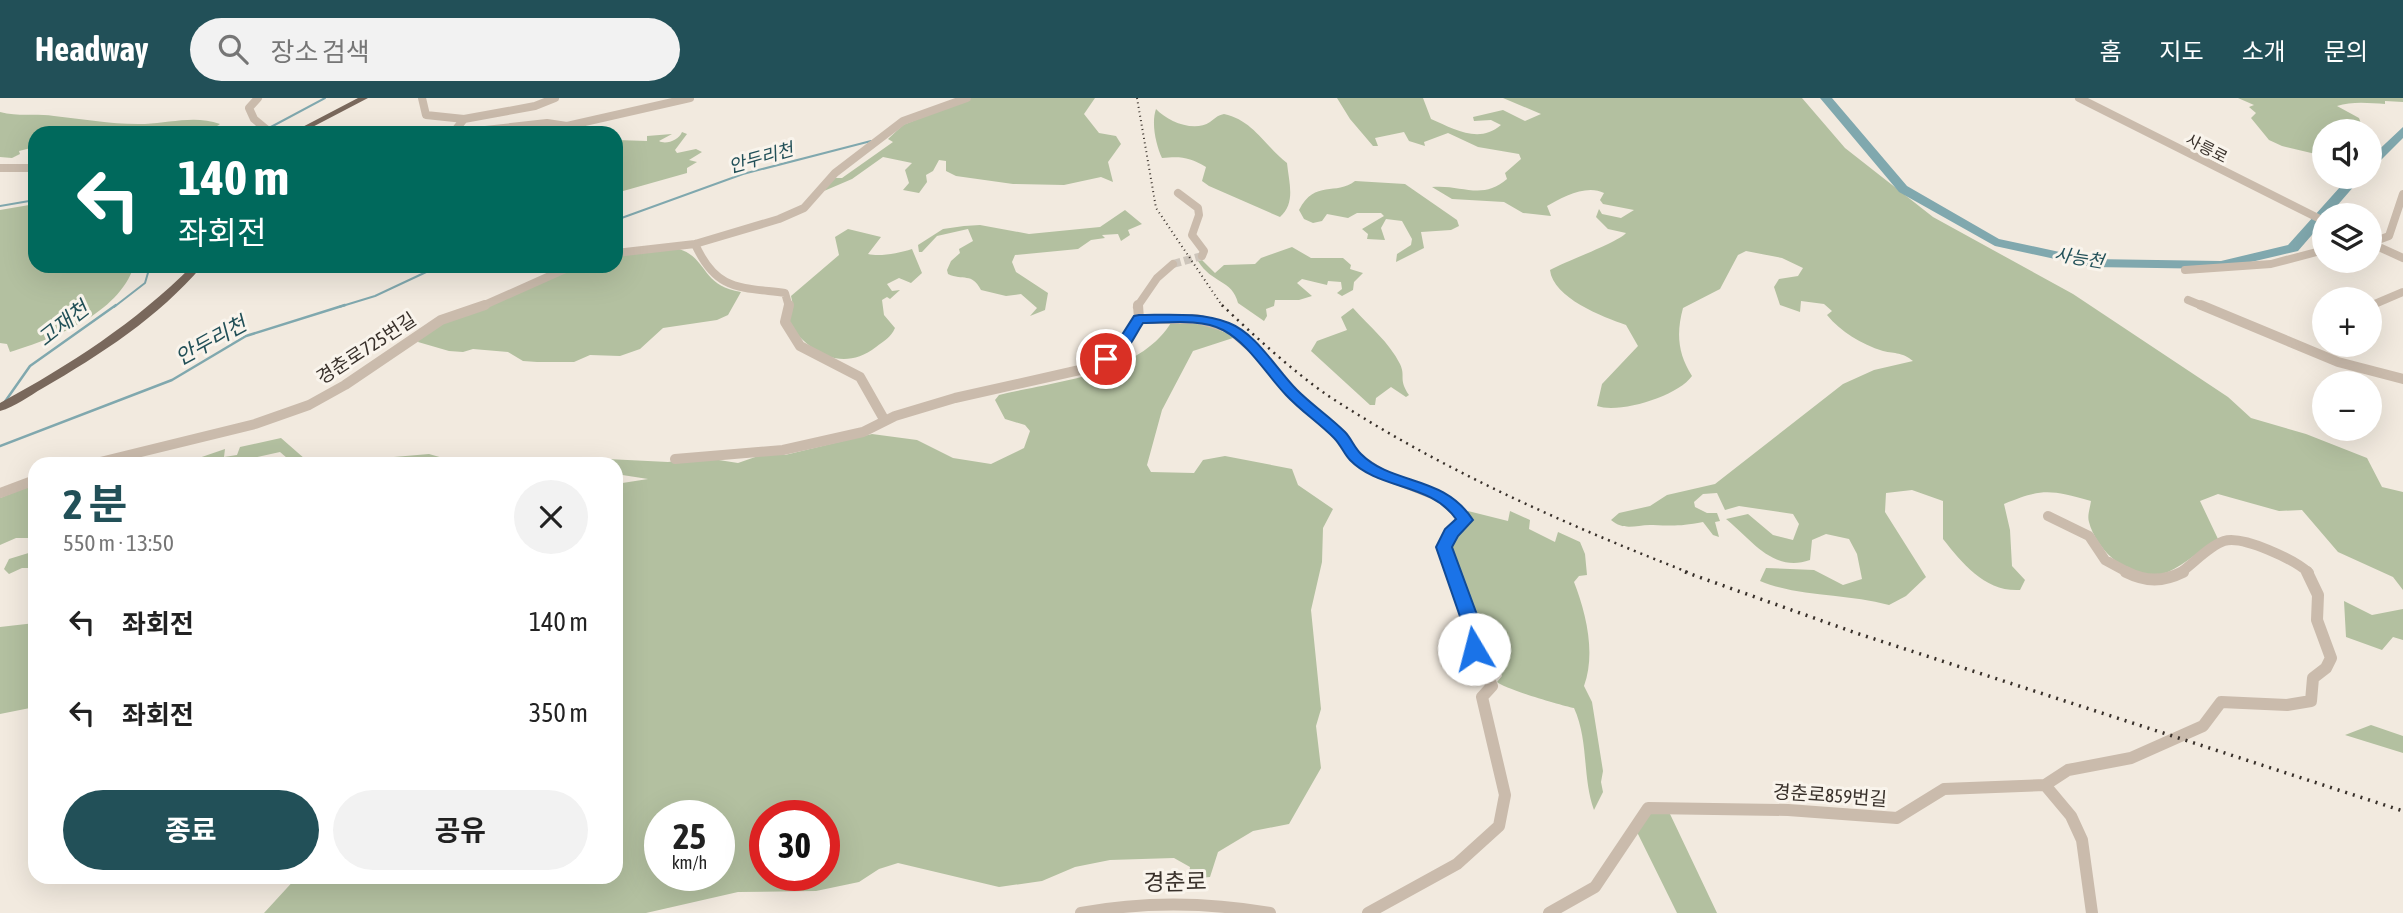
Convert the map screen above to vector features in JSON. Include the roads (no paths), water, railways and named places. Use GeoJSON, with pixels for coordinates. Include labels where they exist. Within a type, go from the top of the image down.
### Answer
{"type":"FeatureCollection","features":[{"type":"Feature","properties":{"kind":"main road"},"geometry":{"type":"LineString","coordinates":[[300,126],[353,98]]}},
{"type":"Feature","properties":{"kind":"main road"},"geometry":{"type":"LineString","coordinates":[[309,126],[364,98]]}},
{"type":"Feature","properties":{"kind":"main road"},"geometry":{"type":"LineString","coordinates":[[0,402],[49,373],[157,298],[181,273]]}},
{"type":"Feature","properties":{"kind":"main road"},"geometry":{"type":"LineString","coordinates":[[0,408],[39,387],[138,320],[189,273]]}},
{"type":"Feature","properties":{"kind":"street"},"geometry":{"type":"LineString","coordinates":[[258,98],[249,108],[254,119],[264,126]]}},
{"type":"Feature","properties":{"kind":"street"},"geometry":{"type":"LineString","coordinates":[[422,98],[426,114],[455,116],[464,120],[535,106],[555,98]]}},
{"type":"Feature","properties":{"kind":"street"},"geometry":{"type":"LineString","coordinates":[[635,98],[643,107]]}},
{"type":"Feature","properties":{"kind":"street"},"geometry":{"type":"LineString","coordinates":[[520,126],[547,123],[567,126],[690,98]]}},
{"type":"Feature","properties":{"kind":"street"},"geometry":{"type":"LineString","coordinates":[[623,252],[695,244],[747,230],[804,208],[835,173],[903,121],[967,98]]}},
{"type":"Feature","properties":{"kind":"street","name":"사릉로"},"geometry":{"type":"LineString","coordinates":[[2079,98],[2312,215]]}},
{"type":"Feature","properties":{"kind":"street"},"geometry":{"type":"LineString","coordinates":[[459,126],[464,120]]}},
{"type":"Feature","properties":{"kind":"street"},"geometry":{"type":"LineString","coordinates":[[0,168],[28,168]]}},
{"type":"Feature","properties":{"kind":"street"},"geometry":{"type":"LineString","coordinates":[[1178,192],[1198,208],[1199,215],[1192,234],[1204,251],[1202,256]]}},
{"type":"Feature","properties":{"kind":"street"},"geometry":{"type":"LineString","coordinates":[[2389,236],[2403,194]]}},
{"type":"Feature","properties":{"kind":"street"},"geometry":{"type":"LineString","coordinates":[[2382,239],[2389,236]]}},
{"type":"Feature","properties":{"kind":"street"},"geometry":{"type":"LineString","coordinates":[[2389,236],[2403,251]]}},
{"type":"Feature","properties":{"kind":"street"},"geometry":{"type":"LineString","coordinates":[[695,244],[700,259],[715,279],[736,289],[785,293],[790,303],[785,322],[800,346],[860,377],[886,421]]}},
{"type":"Feature","properties":{"kind":"street"},"geometry":{"type":"LineString","coordinates":[[2382,248],[2403,258]]}},
{"type":"Feature","properties":{"kind":"street"},"geometry":{"type":"LineString","coordinates":[[2185,270],[2266,266],[2295,261],[2312,255]]}},
{"type":"Feature","properties":{"kind":"street"},"geometry":{"type":"LineString","coordinates":[[675,459],[783,450],[863,432],[886,421],[955,398],[1093,367],[1118,352],[1139,319],[1136,309],[1145,293],[1166,268],[1173,264]]}},
{"type":"Feature","properties":{"kind":"street","name":"경춘로725번길"},"geometry":{"type":"LineString","coordinates":[[121,457],[255,424],[309,405],[345,385],[441,320],[501,300],[557,273]]}},
{"type":"Feature","properties":{"kind":"street"},"geometry":{"type":"LineString","coordinates":[[2382,301],[2403,292]]}},
{"type":"Feature","properties":{"kind":"street"},"geometry":{"type":"LineString","coordinates":[[2188,300],[2338,362],[2403,379]]}},
{"type":"Feature","properties":{"kind":"street"},"geometry":{"type":"LineString","coordinates":[[1139,319],[1203,320],[1226,326],[1247,342],[1292,394],[1342,437],[1355,457],[1384,476],[1417,484],[1456,508],[1465,520],[1451,533],[1444,547],[1474,631],[1474,649],[1492,686],[1482,697],[1482,714],[1503,775],[1503,819],[1499,826],[1457,864],[1368,913]]}},
{"type":"Feature","properties":{"kind":"street"},"geometry":{"type":"LineString","coordinates":[[0,493],[28,483]]}},
{"type":"Feature","properties":{"kind":"street","name":"경춘로859번길"},"geometry":{"type":"LineString","coordinates":[[1553,912],[1600,882],[1635,822],[1648,808],[1788,810],[1897,818],[1944,789],[2045,785],[2068,770],[2131,758],[2203,726],[2221,702],[2287,705],[2311,701],[2313,678],[2326,668],[2330,658],[2316,620],[2318,595],[2308,572],[2256,545],[2235,540],[2224,541],[2181,573],[2159,581],[2138,578],[2105,560],[2096,551],[2089,536],[2048,516]]}},
{"type":"Feature","properties":{"kind":"street"},"geometry":{"type":"LineString","coordinates":[[2045,785],[2071,816],[2082,840],[2092,913]]}},
{"type":"Feature","properties":{"kind":"street","name":"경춘로"},"geometry":{"type":"LineString","coordinates":[[1082,913],[1160,902],[1219,904],[1270,913]]}},
{"type":"Feature","properties":{"kind":"waterway","name":"고재천"},"geometry":{"type":"LineString","coordinates":[[273,126],[325,98]]}},
{"type":"Feature","properties":{"kind":"waterway","name":"사능천"},"geometry":{"type":"LineString","coordinates":[[1826,98],[1903,189],[1995,242],[2092,263],[2221,265],[2293,248],[2345,189]]}},
{"type":"Feature","properties":{"kind":"waterway","name":"사능천"},"geometry":{"type":"LineString","coordinates":[[2382,152],[2403,131]]}},
{"type":"Feature","properties":{"kind":"waterway","name":"안두리천"},"geometry":{"type":"LineString","coordinates":[[623,217],[743,174],[871,141]]}},
{"type":"Feature","properties":{"kind":"waterway"},"geometry":{"type":"LineString","coordinates":[[0,206],[28,201]]}},
{"type":"Feature","properties":{"kind":"waterway","name":"고재천"},"geometry":{"type":"LineString","coordinates":[[114,307],[145,283],[148,273]]}},
{"type":"Feature","properties":{"kind":"waterway","name":"안두리천"},"geometry":{"type":"LineString","coordinates":[[339,307],[375,296],[424,273]]}},
{"type":"Feature","properties":{"kind":"waterway","name":"고재천"},"geometry":{"type":"LineString","coordinates":[[4,403],[30,366],[116,305]]}},
{"type":"Feature","properties":{"kind":"waterway","name":"안두리천"},"geometry":{"type":"LineString","coordinates":[[0,446],[172,380],[246,336],[345,305]]}},
{"type":"Feature","properties":{"kind":"tunnel"},"geometry":{"type":"LineString","coordinates":[[1173,264],[1202,256]]}},
{"type":"Feature","properties":{"kind":"railway"},"geometry":{"type":"LineString","coordinates":[[1137,98],[1156,208],[1223,307]]}},
{"type":"Feature","properties":{"kind":"railway"},"geometry":{"type":"LineString","coordinates":[[1222,305],[1314,386],[1370,422],[1458,471],[1550,515],[1690,573]]}},
{"type":"Feature","properties":{"kind":"railway"},"geometry":{"type":"LineString","coordinates":[[1685,572],[1856,633],[2403,811]]}}]}
